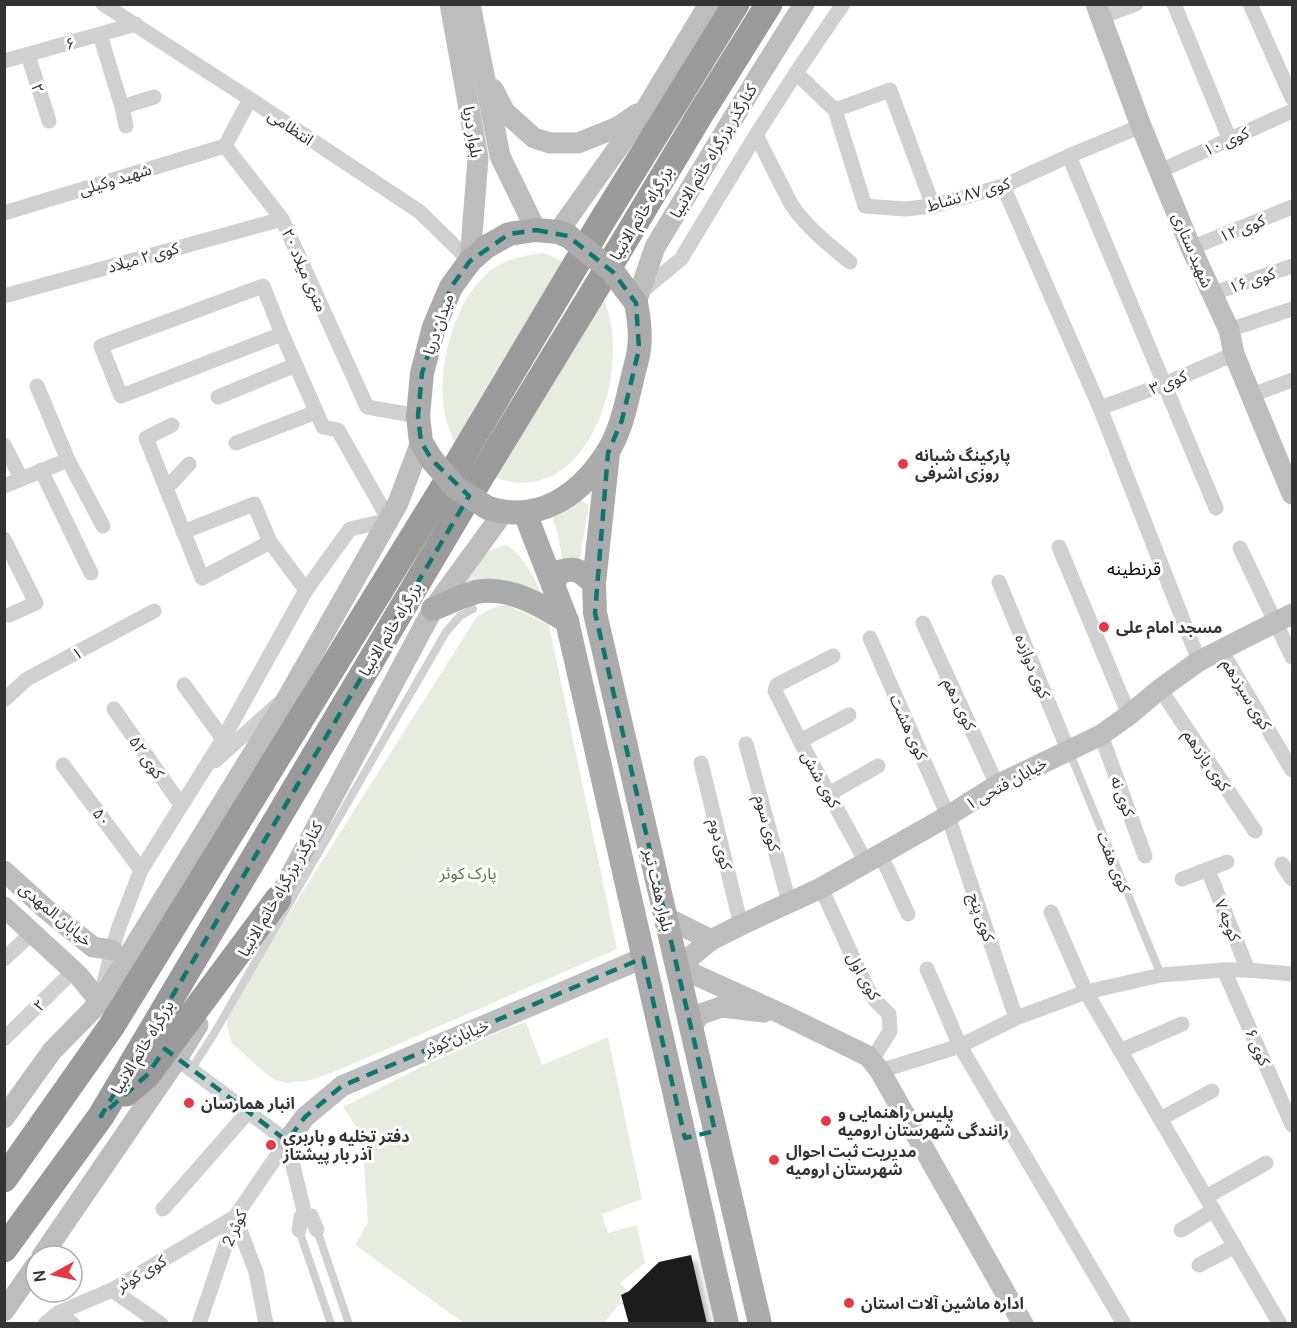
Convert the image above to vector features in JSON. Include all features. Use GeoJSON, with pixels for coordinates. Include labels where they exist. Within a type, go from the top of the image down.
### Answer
{"type":"FeatureCollection","features":[{"type":"Feature","properties":{"kind":"highway","name":"بزرگراه خاتم الانبیا"},"geometry":{"type":"LineString","coordinates":[[4,1179],[108,1031],[440,493],[600,224],[736,4]]}},
{"type":"Feature","properties":{"kind":"highway","name":"بزرگراه خاتم الانبیا"},"geometry":{"type":"LineString","coordinates":[[4,1249],[101,1116],[458,514],[769,4]]}},
{"type":"Feature","properties":{"kind":"highway"},"geometry":{"type":"LineString","coordinates":[[101,1116],[147,1075],[278,899]]}},
{"type":"Feature","properties":{"kind":"highway"},"geometry":{"type":"LineString","coordinates":[[100,1002],[108,1031]]}},
{"type":"Feature","properties":{"kind":"main road","name":"بلوار دریا"},"geometry":{"type":"LineString","coordinates":[[450,4],[478,158],[470,261]]}},
{"type":"Feature","properties":{"kind":"main road","name":"بلوار دریا"},"geometry":{"type":"LineString","coordinates":[[470,4],[500,156],[554,233]]}},
{"type":"Feature","properties":{"kind":"main road"},"geometry":{"type":"LineString","coordinates":[[4,1118],[52,1051],[100,1002],[289,695],[427,451],[456,488],[506,512],[542,510],[567,496],[589,476],[608,453],[622,420],[639,349],[639,297],[613,272],[554,233],[647,107],[709,4]]}},
{"type":"Feature","properties":{"kind":"main road","name":"کنارگذر بزرگراه خاتم الانبیا"},"geometry":{"type":"LineString","coordinates":[[639,297],[655,248],[804,4]]}},
{"type":"Feature","properties":{"kind":"main road","name":"شهید ستاری"},"geometry":{"type":"LineString","coordinates":[[1098,11],[1141,126],[1191,248],[1229,330],[1234,354],[1293,494]]}},
{"type":"Feature","properties":{"kind":"main road"},"geometry":{"type":"LineString","coordinates":[[481,63],[505,112],[534,138],[550,143],[578,143],[618,127],[647,107]]}},
{"type":"Feature","properties":{"kind":"main road","name":"میدان دریا"},"geometry":{"type":"LineString","coordinates":[[427,451],[418,416],[422,373],[434,327],[451,287],[470,261],[486,247],[509,234],[554,233]]}},
{"type":"Feature","properties":{"kind":"main road","name":"بلوار هفت تیر"},"geometry":{"type":"LineString","coordinates":[[608,453],[594,583],[595,613],[760,1323]]}},
{"type":"Feature","properties":{"kind":"main road","name":"کنارگذر بزرگراه خاتم الانبیا"},"geometry":{"type":"LineString","coordinates":[[51,1244],[184,1064],[278,899],[433,609],[506,512]]}},
{"type":"Feature","properties":{"kind":"main road","name":"بلوار هفت تیر"},"geometry":{"type":"LineString","coordinates":[[506,512],[554,584],[567,621],[726,1323]]}},
{"type":"Feature","properties":{"kind":"main road"},"geometry":{"type":"LineString","coordinates":[[554,584],[558,572],[569,568],[580,571],[594,583]]}},
{"type":"Feature","properties":{"kind":"main road"},"geometry":{"type":"LineString","coordinates":[[433,609],[466,595],[482,591],[501,592],[542,606],[567,621]]}},
{"type":"Feature","properties":{"kind":"main road","name":"خیابان فتحی ۱"},"geometry":{"type":"LineString","coordinates":[[678,967],[711,940],[821,888],[948,816],[997,785],[1101,735],[1200,661],[1285,618]]}},
{"type":"Feature","properties":{"kind":"main road","name":"خیابان المهدی"},"geometry":{"type":"LineString","coordinates":[[5,871],[47,910],[93,947],[112,950]]}},
{"type":"Feature","properties":{"kind":"main road","name":"خیابان المهدی"},"geometry":{"type":"LineString","coordinates":[[4,907],[79,976],[100,1002]]}},
{"type":"Feature","properties":{"kind":"main road"},"geometry":{"type":"LineString","coordinates":[[665,917],[711,940]]}},
{"type":"Feature","properties":{"kind":"main road","name":"خیابان کوثر"},"geometry":{"type":"LineString","coordinates":[[287,1141],[305,1117],[342,1086],[643,958]]}},
{"type":"Feature","properties":{"kind":"main road"},"geometry":{"type":"LineString","coordinates":[[678,967],[782,1014],[874,1064],[1023,1323]]}},
{"type":"Feature","properties":{"kind":"main road"},"geometry":{"type":"LineString","coordinates":[[695,1046],[693,1024],[701,1014],[721,1007],[782,1014]]}},
{"type":"Feature","properties":{"kind":"main road"},"geometry":{"type":"LineString","coordinates":[[52,1051],[108,1031]]}},
{"type":"Feature","properties":{"kind":"main road"},"geometry":{"type":"LineString","coordinates":[[685,1138],[715,1131]]}},
{"type":"Feature","properties":{"kind":"main road"},"geometry":{"type":"LineString","coordinates":[[4,1311],[24,1282]]}},
{"type":"Feature","properties":{"kind":"street","name":"انتظامی"},"geometry":{"type":"LineString","coordinates":[[103,4],[420,212],[470,261]]}},
{"type":"Feature","properties":{"kind":"street"},"geometry":{"type":"LineString","coordinates":[[639,297],[681,259],[756,135],[843,4]]}},
{"type":"Feature","properties":{"kind":"street"},"geometry":{"type":"LineString","coordinates":[[1098,11],[1136,4]]}},
{"type":"Feature","properties":{"kind":"street"},"geometry":{"type":"LineString","coordinates":[[1174,4],[1230,140]]}},
{"type":"Feature","properties":{"kind":"street"},"geometry":{"type":"LineString","coordinates":[[1250,4],[1293,98]]}},
{"type":"Feature","properties":{"kind":"street","name":"۶"},"geometry":{"type":"LineString","coordinates":[[4,61],[136,24]]}},
{"type":"Feature","properties":{"kind":"street"},"geometry":{"type":"LineString","coordinates":[[100,35],[126,126]]}},
{"type":"Feature","properties":{"kind":"street","name":"۲"},"geometry":{"type":"LineString","coordinates":[[28,54],[49,121]]}},
{"type":"Feature","properties":{"kind":"street","name":"کوی ۸۷ نشاط"},"geometry":{"type":"LineString","coordinates":[[796,73],[835,110],[865,206],[904,209],[933,206],[1003,186],[1141,126]]}},
{"type":"Feature","properties":{"kind":"street"},"geometry":{"type":"LineString","coordinates":[[835,110],[890,90],[933,206]]}},
{"type":"Feature","properties":{"kind":"street"},"geometry":{"type":"LineString","coordinates":[[122,107],[154,97]]}},
{"type":"Feature","properties":{"kind":"street"},"geometry":{"type":"LineString","coordinates":[[225,146],[250,99]]}},
{"type":"Feature","properties":{"kind":"street","name":"کوی ۱۰"},"geometry":{"type":"LineString","coordinates":[[1160,171],[1293,111]]}},
{"type":"Feature","properties":{"kind":"street"},"geometry":{"type":"LineString","coordinates":[[756,135],[797,213],[850,262]]}},
{"type":"Feature","properties":{"kind":"street","name":"شهید وکیلی"},"geometry":{"type":"LineString","coordinates":[[4,213],[225,146]]}},
{"type":"Feature","properties":{"kind":"street","name":"۲۰ متری میلاد"},"geometry":{"type":"LineString","coordinates":[[225,146],[282,219],[367,407],[418,416]]}},
{"type":"Feature","properties":{"kind":"street"},"geometry":{"type":"LineString","coordinates":[[1069,156],[1216,508]]}},
{"type":"Feature","properties":{"kind":"street"},"geometry":{"type":"LineString","coordinates":[[1003,186],[1100,408],[1200,661]]}},
{"type":"Feature","properties":{"kind":"street","name":"کوی ۱۲"},"geometry":{"type":"LineString","coordinates":[[1191,248],[1293,207]]}},
{"type":"Feature","properties":{"kind":"street","name":"کوی ۲ میلاد"},"geometry":{"type":"LineString","coordinates":[[4,296],[282,219]]}},
{"type":"Feature","properties":{"kind":"street","name":"کوی ۱۶"},"geometry":{"type":"LineString","coordinates":[[1211,294],[1293,266]]}},
{"type":"Feature","properties":{"kind":"street"},"geometry":{"type":"LineString","coordinates":[[100,1002],[112,950],[141,870],[223,739],[306,590],[350,529],[389,520],[338,430],[322,427],[263,286],[101,346],[121,396],[282,333]]}},
{"type":"Feature","properties":{"kind":"street"},"geometry":{"type":"LineString","coordinates":[[1229,330],[1293,309]]}},
{"type":"Feature","properties":{"kind":"street","name":"کوی ۳"},"geometry":{"type":"LineString","coordinates":[[1100,408],[1165,384],[1234,354]]}},
{"type":"Feature","properties":{"kind":"street"},"geometry":{"type":"LineString","coordinates":[[218,397],[296,366]]}},
{"type":"Feature","properties":{"kind":"street"},"geometry":{"type":"LineString","coordinates":[[1252,395],[1293,380]]}},
{"type":"Feature","properties":{"kind":"street"},"geometry":{"type":"LineString","coordinates":[[37,386],[68,460],[103,526]]}},
{"type":"Feature","properties":{"kind":"street"},"geometry":{"type":"LineString","coordinates":[[236,443],[316,412]]}},
{"type":"Feature","properties":{"kind":"street"},"geometry":{"type":"LineString","coordinates":[[172,425],[146,438],[202,578],[270,542]]}},
{"type":"Feature","properties":{"kind":"street"},"geometry":{"type":"LineString","coordinates":[[4,445],[21,478]]}},
{"type":"Feature","properties":{"kind":"street"},"geometry":{"type":"LineString","coordinates":[[4,486],[68,460]]}},
{"type":"Feature","properties":{"kind":"street"},"geometry":{"type":"LineString","coordinates":[[166,489],[189,464]]}},
{"type":"Feature","properties":{"kind":"street"},"geometry":{"type":"LineString","coordinates":[[41,470],[91,573]]}},
{"type":"Feature","properties":{"kind":"street"},"geometry":{"type":"LineString","coordinates":[[183,532],[254,504],[270,542],[306,590]]}},
{"type":"Feature","properties":{"kind":"street"},"geometry":{"type":"LineString","coordinates":[[4,539],[8,557],[36,603],[9,615]]}},
{"type":"Feature","properties":{"kind":"street"},"geometry":{"type":"LineString","coordinates":[[1059,547],[1129,715]]}},
{"type":"Feature","properties":{"kind":"street"},"geometry":{"type":"LineString","coordinates":[[1240,548],[1285,618],[1293,657]]}},
{"type":"Feature","properties":{"kind":"street","name":"کوی دوازده"},"geometry":{"type":"LineString","coordinates":[[999,582],[1068,750]]}},
{"type":"Feature","properties":{"kind":"street","name":"۱"},"geometry":{"type":"LineString","coordinates":[[4,700],[27,679],[154,611]]}},
{"type":"Feature","properties":{"kind":"street","name":"کوی دهم"},"geometry":{"type":"LineString","coordinates":[[923,623],[997,785]]}},
{"type":"Feature","properties":{"kind":"street","name":"کوی هشت"},"geometry":{"type":"LineString","coordinates":[[870,638],[948,816]]}},
{"type":"Feature","properties":{"kind":"street","name":"کوی سیزدهم"},"geometry":{"type":"LineString","coordinates":[[1221,650],[1293,770]]}},
{"type":"Feature","properties":{"kind":"street","name":"کوی شش"},"geometry":{"type":"LineString","coordinates":[[833,656],[777,685],[775,691],[829,794],[874,859]]}},
{"type":"Feature","properties":{"kind":"street"},"geometry":{"type":"LineString","coordinates":[[184,685],[223,739]]}},
{"type":"Feature","properties":{"kind":"street","name":"کوی یازدهم"},"geometry":{"type":"LineString","coordinates":[[1160,689],[1255,831]]}},
{"type":"Feature","properties":{"kind":"street"},"geometry":{"type":"LineString","coordinates":[[202,773],[289,695]]}},
{"type":"Feature","properties":{"kind":"street","name":"کوی ۵۲"},"geometry":{"type":"LineString","coordinates":[[114,709],[182,805]]}},
{"type":"Feature","properties":{"kind":"street"},"geometry":{"type":"LineString","coordinates":[[800,741],[849,715]]}},
{"type":"Feature","properties":{"kind":"street","name":"کوی نه"},"geometry":{"type":"LineString","coordinates":[[1101,735],[1145,856]]}},
{"type":"Feature","properties":{"kind":"street","name":"کوی سوم"},"geometry":{"type":"LineString","coordinates":[[746,744],[789,902]]}},
{"type":"Feature","properties":{"kind":"street","name":"کوی دوم"},"geometry":{"type":"LineString","coordinates":[[701,763],[741,925]]}},
{"type":"Feature","properties":{"kind":"street","name":"۵۰"},"geometry":{"type":"LineString","coordinates":[[63,765],[141,870]]}},
{"type":"Feature","properties":{"kind":"street"},"geometry":{"type":"LineString","coordinates":[[829,794],[878,766]]}},
{"type":"Feature","properties":{"kind":"street","name":"کوی پنج"},"geometry":{"type":"LineString","coordinates":[[948,816],[1016,1018]]}},
{"type":"Feature","properties":{"kind":"street"},"geometry":{"type":"LineString","coordinates":[[874,859],[908,914]]}},
{"type":"Feature","properties":{"kind":"street"},"geometry":{"type":"LineString","coordinates":[[1182,879],[1227,862]]}},
{"type":"Feature","properties":{"kind":"street"},"geometry":{"type":"LineString","coordinates":[[1282,864],[1293,879]]}},
{"type":"Feature","properties":{"kind":"street","name":"کوچه ۷"},"geometry":{"type":"LineString","coordinates":[[1208,870],[1248,970]]}},
{"type":"Feature","properties":{"kind":"street","name":"کوی اول"},"geometry":{"type":"LineString","coordinates":[[821,888],[867,988],[889,1014],[890,1031],[877,1052],[874,1064]]}},
{"type":"Feature","properties":{"kind":"street"},"geometry":{"type":"LineString","coordinates":[[1051,912],[1086,992],[1280,1323]]}},
{"type":"Feature","properties":{"kind":"street"},"geometry":{"type":"LineString","coordinates":[[4,959],[32,933]]}},
{"type":"Feature","properties":{"kind":"street"},"geometry":{"type":"LineString","coordinates":[[927,969],[960,1046],[1124,1323]]}},
{"type":"Feature","properties":{"kind":"street"},"geometry":{"type":"LineString","coordinates":[[874,1064],[960,1046],[1016,1018],[1086,992],[1161,975],[1224,970],[1293,974]]}},
{"type":"Feature","properties":{"kind":"street","name":"کوی ۶"},"geometry":{"type":"LineString","coordinates":[[1224,970],[1293,1125]]}},
{"type":"Feature","properties":{"kind":"street","name":"۲"},"geometry":{"type":"LineString","coordinates":[[4,1039],[73,971]]}},
{"type":"Feature","properties":{"kind":"street"},"geometry":{"type":"LineString","coordinates":[[1120,1051],[1182,1024]]}},
{"type":"Feature","properties":{"kind":"street"},"geometry":{"type":"LineString","coordinates":[[184,1064],[287,1141],[305,1215]]}},
{"type":"Feature","properties":{"kind":"street"},"geometry":{"type":"LineString","coordinates":[[1160,1119],[1212,1091]]}},
{"type":"Feature","properties":{"kind":"street"},"geometry":{"type":"LineString","coordinates":[[163,1209],[248,1112]]}},
{"type":"Feature","properties":{"kind":"street","name":"کوثر 2"},"geometry":{"type":"LineString","coordinates":[[199,1323],[235,1217],[287,1141]]}},
{"type":"Feature","properties":{"kind":"street"},"geometry":{"type":"LineString","coordinates":[[1181,1230],[1210,1203],[1266,1163]]}},
{"type":"Feature","properties":{"kind":"street"},"geometry":{"type":"LineString","coordinates":[[298,1230],[301,1217],[305,1215],[311,1216],[317,1230]]}},
{"type":"Feature","properties":{"kind":"street"},"geometry":{"type":"LineString","coordinates":[[235,1217],[256,1272],[266,1323]]}},
{"type":"Feature","properties":{"kind":"street","name":"کوی کوثر"},"geometry":{"type":"LineString","coordinates":[[45,1323],[58,1313],[112,1290],[235,1217]]}},
{"type":"Feature","properties":{"kind":"street"},"geometry":{"type":"LineString","coordinates":[[1199,1265],[1235,1246]]}},
{"type":"Feature","properties":{"kind":"street"},"geometry":{"type":"LineString","coordinates":[[112,1290],[161,1323]]}},
{"type":"Feature","properties":{"kind":"street"},"geometry":{"type":"LineString","coordinates":[[58,1313],[73,1323]]}},
{"type":"Feature","properties":{"kind":"lane"},"geometry":{"type":"LineString","coordinates":[[184,1064],[215,1032],[446,632],[460,616],[473,609]]}},
{"type":"Feature","properties":{"kind":"lane","name":"کوی هفت"},"geometry":{"type":"LineString","coordinates":[[1068,750],[1161,975]]}},
{"type":"Feature","properties":{"kind":"lane"},"geometry":{"type":"LineString","coordinates":[[298,1230],[331,1323]]}},
{"type":"Feature","properties":{"kind":"lane"},"geometry":{"type":"LineString","coordinates":[[317,1230],[349,1323]]}},
{"type":"Feature","properties":{"kind":"highlighted area"},"geometry":{"type":"Polygon","coordinates":[[[536,230],[568,236],[613,272],[636,303],[639,349],[622,420],[608,453],[595,613],[715,1131],[685,1138],[643,958],[342,1086],[305,1117],[287,1141],[165,1049],[147,1075],[101,1116],[469,496],[432,460],[421,442],[418,416],[422,373],[451,287],[470,261],[509,234],[536,230]]]}},
{"type":"Feature","properties":{"kind":"green space"},"geometry":{"type":"Polygon","coordinates":[[[544,253],[564,262],[456,444],[447,424],[443,402],[443,377],[446,352],[463,304],[476,285],[497,266],[516,258],[544,253]]]}},
{"type":"Feature","properties":{"kind":"green space"},"geometry":{"type":"Polygon","coordinates":[[[603,298],[611,326],[613,359],[607,394],[596,426],[578,454],[555,474],[527,483],[494,477],[603,298]]]}},
{"type":"Feature","properties":{"kind":"green space"},"geometry":{"type":"Polygon","coordinates":[[[579,499],[589,505],[579,563],[563,561],[554,516],[579,499]]]}},
{"type":"Feature","properties":{"kind":"green space"},"geometry":{"type":"Polygon","coordinates":[[[507,545],[520,556],[529,569],[543,599],[458,591],[482,556],[497,547],[507,545]]]}},
{"type":"Feature","properties":{"kind":"green space","name":"پارک کوثر"},"geometry":{"type":"Polygon","coordinates":[[[507,605],[549,625],[617,949],[329,1074],[307,1081],[287,1083],[275,1080],[232,1043],[227,1027],[228,1014],[236,997],[476,618],[490,609],[507,605]]]}},
{"type":"Feature","properties":{"kind":"green space"},"geometry":{"type":"Polygon","coordinates":[[[526,1022],[542,1065],[608,1037],[642,1199],[602,1214],[608,1233],[637,1225],[645,1263],[620,1283],[626,1289],[621,1295],[620,1303],[604,1323],[464,1323],[355,1245],[368,1222],[362,1135],[343,1107],[415,1070],[507,1028],[526,1022]]]}},
{"type":"Feature","properties":{"kind":"building"},"geometry":{"type":"Polygon","coordinates":[[[691,1255],[707,1324],[629,1324],[621,1295],[629,1291],[659,1262],[691,1255]]]}},
{"type":"Feature","properties":{"kind":"place","name":"پارکینگ شبانه روزی اشرفی"},"geometry":{"type":"Point","coordinates":[903,464]}},
{"type":"Feature","properties":{"kind":"place","name":"مسجد امام علی"},"geometry":{"type":"Point","coordinates":[1104,627]}},
{"type":"Feature","properties":{"kind":"place","name":"انبار همارسان"},"geometry":{"type":"Point","coordinates":[189,1103]}},
{"type":"Feature","properties":{"kind":"place","name":"پلیس راهنمایی و رانندگی شهرستان ارومیه"},"geometry":{"type":"Point","coordinates":[826,1121]}},
{"type":"Feature","properties":{"kind":"place","name":"دفتر تخلیه و باربری آذر بار پیشتاز"},"geometry":{"type":"Point","coordinates":[271,1145]}},
{"type":"Feature","properties":{"kind":"place","name":"مدیریت ثبت احوال شهرستان ارومیه"},"geometry":{"type":"Point","coordinates":[774,1160]}},
{"type":"Feature","properties":{"kind":"place","name":"اداره ماشین آلات استان"},"geometry":{"type":"Point","coordinates":[849,1303]}},
{"type":"Feature","properties":{"kind":"district","name":"قرنطینه"},"geometry":{"type":"Point","coordinates":[1134,569]}}]}
